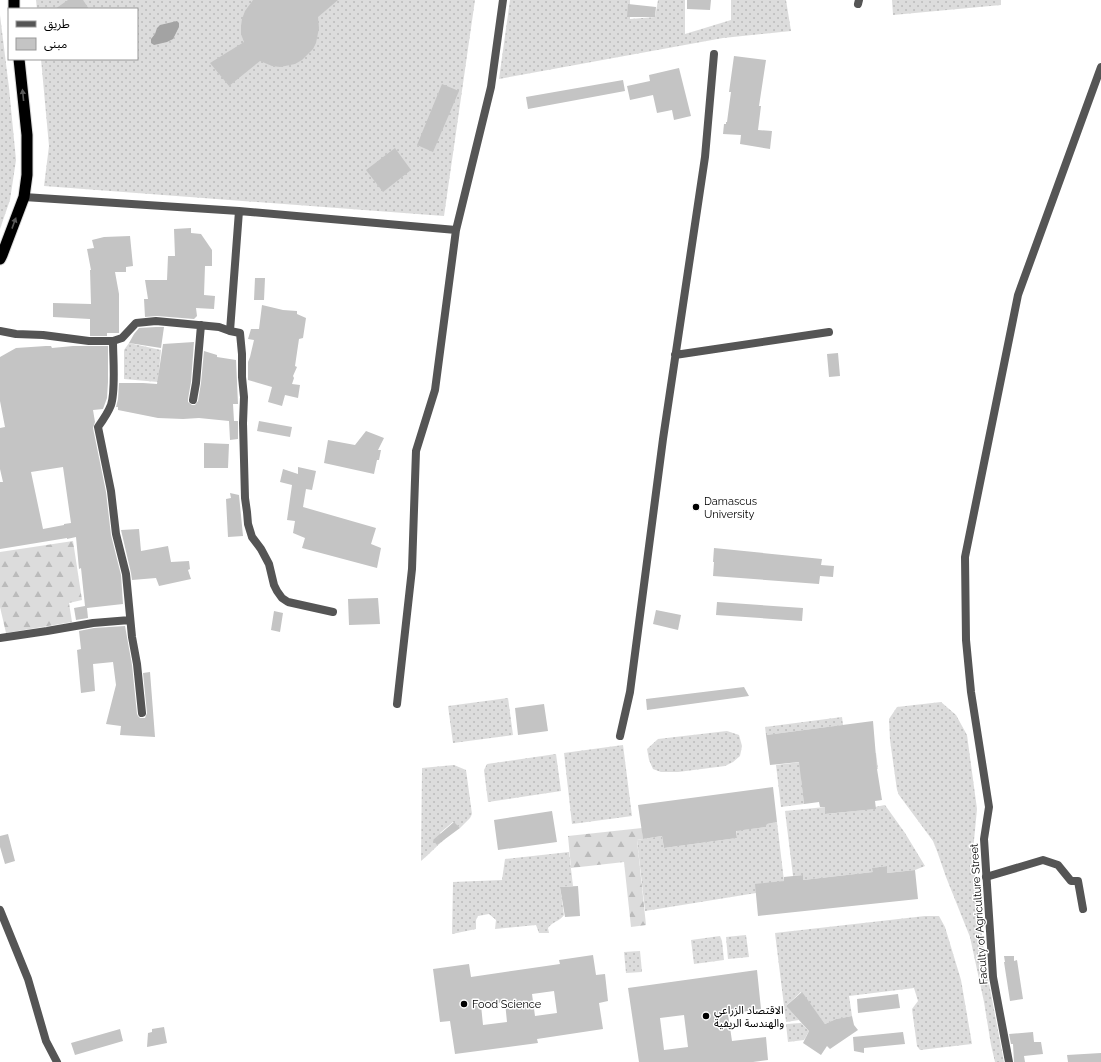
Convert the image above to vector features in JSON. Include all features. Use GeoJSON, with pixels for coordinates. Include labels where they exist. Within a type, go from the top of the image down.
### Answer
{"type":"FeatureCollection","features":[{"type":"Feature","properties":{"kind":"highway"},"geometry":{"type":"LineString","coordinates":[[0,259],[24,197],[27,175],[27,135],[19,60]]}},
{"type":"Feature","properties":{"kind":"street"},"geometry":{"type":"LineString","coordinates":[[397,704],[412,569],[416,452],[435,390],[456,230],[492,87],[503,0]]}},
{"type":"Feature","properties":{"kind":"street"},"geometry":{"type":"LineString","coordinates":[[620,736],[630,692],[663,439],[705,158],[714,54]]}},
{"type":"Feature","properties":{"kind":"street","name":"Faculty of Agriculture Street"},"geometry":{"type":"LineString","coordinates":[[1009,1062],[993,977],[984,839],[989,807],[971,692],[966,640],[965,557],[1020,288],[1101,67]]}},
{"type":"Feature","properties":{"kind":"street"},"geometry":{"type":"LineString","coordinates":[[24,197],[239,211],[456,230]]}},
{"type":"Feature","properties":{"kind":"street"},"geometry":{"type":"LineString","coordinates":[[230,331],[239,211]]}},
{"type":"Feature","properties":{"kind":"street"},"geometry":{"type":"LineString","coordinates":[[0,331],[89,341],[113,341],[122,338],[136,323],[156,321],[219,327],[240,333],[244,397],[243,418],[245,498],[248,524],[252,537],[261,549],[269,564],[274,585],[282,598],[288,602],[333,612]]}},
{"type":"Feature","properties":{"kind":"street"},"geometry":{"type":"LineString","coordinates":[[193,400],[201,325]]}},
{"type":"Feature","properties":{"kind":"street"},"geometry":{"type":"LineString","coordinates":[[675,356],[829,332]]}},
{"type":"Feature","properties":{"kind":"street"},"geometry":{"type":"LineString","coordinates":[[113,341],[114,394],[111,404],[98,427],[111,492],[116,534],[126,574],[130,620],[137,664],[142,713]]}},
{"type":"Feature","properties":{"kind":"street"},"geometry":{"type":"LineString","coordinates":[[0,638],[93,623],[130,620]]}},
{"type":"Feature","properties":{"kind":"street"},"geometry":{"type":"LineString","coordinates":[[986,877],[1043,860],[1058,865],[1070,881],[1078,881],[1083,910]]}},
{"type":"Feature","properties":{"kind":"street"},"geometry":{"type":"LineString","coordinates":[[0,910],[28,978],[46,1041],[57,1062]]}},
{"type":"Feature","properties":{"kind":"green space"},"geometry":{"type":"Polygon","coordinates":[[[36,0],[475,0],[444,216],[44,186],[49,146],[41,60],[138,60],[138,8],[37,8],[36,0]]]}},
{"type":"Feature","properties":{"kind":"green space"},"geometry":{"type":"Polygon","coordinates":[[[510,0],[630,0],[630,19],[655,17],[658,0],[685,0],[685,34],[731,20],[731,0],[786,0],[791,31],[723,38],[499,79],[510,0]]]}},
{"type":"Feature","properties":{"kind":"green space"},"geometry":{"type":"Polygon","coordinates":[[[892,0],[1001,0],[1001,5],[893,15],[892,0]]]}},
{"type":"Feature","properties":{"kind":"green space"},"geometry":{"type":"Polygon","coordinates":[[[0,15],[16,160],[10,200],[0,229],[0,15]]]}},
{"type":"Feature","properties":{"kind":"green space"},"geometry":{"type":"Polygon","coordinates":[[[129,343],[161,350],[158,382],[124,379],[124,350],[129,343]]]}},
{"type":"Feature","properties":{"kind":"green space"},"geometry":{"type":"Polygon","coordinates":[[[73,541],[82,600],[69,603],[72,622],[6,633],[0,607],[0,552],[73,541]]]}},
{"type":"Feature","properties":{"kind":"green space"},"geometry":{"type":"Polygon","coordinates":[[[508,698],[513,735],[453,743],[448,706],[508,698]]]}},
{"type":"Feature","properties":{"kind":"green space"},"geometry":{"type":"Polygon","coordinates":[[[941,702],[956,715],[967,735],[977,809],[973,851],[977,900],[987,973],[1004,1062],[995,1062],[970,937],[937,851],[933,841],[899,795],[897,790],[890,740],[889,719],[897,707],[941,702]]]}},
{"type":"Feature","properties":{"kind":"green space"},"geometry":{"type":"Polygon","coordinates":[[[842,717],[843,725],[766,735],[765,727],[842,717]]]}},
{"type":"Feature","properties":{"kind":"green space"},"geometry":{"type":"Polygon","coordinates":[[[727,731],[739,735],[742,746],[740,756],[725,766],[678,772],[661,772],[653,769],[649,760],[647,749],[658,739],[727,731]]]}},
{"type":"Feature","properties":{"kind":"green space"},"geometry":{"type":"Polygon","coordinates":[[[623,745],[632,816],[572,824],[564,753],[623,745]]]}},
{"type":"Feature","properties":{"kind":"green space"},"geometry":{"type":"Polygon","coordinates":[[[876,753],[878,769],[801,778],[804,804],[781,807],[776,765],[876,753]]]}},
{"type":"Feature","properties":{"kind":"green space"},"geometry":{"type":"Polygon","coordinates":[[[556,754],[561,791],[488,802],[484,770],[487,764],[556,754]]]}},
{"type":"Feature","properties":{"kind":"green space"},"geometry":{"type":"Polygon","coordinates":[[[454,765],[466,770],[472,814],[460,828],[453,822],[440,833],[445,839],[421,861],[422,768],[454,765]]]}},
{"type":"Feature","properties":{"kind":"green space"},"geometry":{"type":"Polygon","coordinates":[[[885,805],[905,833],[925,866],[915,870],[887,873],[886,866],[873,868],[873,872],[803,880],[803,875],[793,876],[785,811],[825,807],[826,814],[875,809],[875,807],[885,805]]]}},
{"type":"Feature","properties":{"kind":"green space"},"geometry":{"type":"Polygon","coordinates":[[[777,822],[784,881],[756,893],[645,911],[637,840],[662,836],[664,848],[737,838],[736,828],[742,827],[742,830],[766,827],[767,824],[777,822]]]}},
{"type":"Feature","properties":{"kind":"green space"},"geometry":{"type":"Polygon","coordinates":[[[642,828],[643,839],[637,840],[646,925],[631,927],[624,862],[571,868],[568,836],[642,828]]]}},
{"type":"Feature","properties":{"kind":"green space"},"geometry":{"type":"Polygon","coordinates":[[[569,852],[573,886],[560,887],[564,915],[548,928],[549,933],[539,933],[536,925],[495,929],[496,920],[489,914],[478,916],[476,920],[476,929],[452,934],[453,882],[502,880],[505,859],[569,852]]]}},
{"type":"Feature","properties":{"kind":"green space"},"geometry":{"type":"Polygon","coordinates":[[[925,916],[939,916],[945,927],[961,980],[972,1044],[920,1050],[917,1046],[912,1009],[918,1001],[914,988],[849,996],[852,1016],[836,1019],[825,1024],[801,992],[786,1006],[799,1020],[786,1022],[775,933],[925,916]]]}},
{"type":"Feature","properties":{"kind":"green space"},"geometry":{"type":"Polygon","coordinates":[[[746,935],[749,957],[728,959],[726,937],[746,935]]]}},
{"type":"Feature","properties":{"kind":"green space"},"geometry":{"type":"Polygon","coordinates":[[[720,936],[724,960],[694,964],[691,940],[720,936]]]}},
{"type":"Feature","properties":{"kind":"green space"},"geometry":{"type":"Polygon","coordinates":[[[640,951],[642,972],[626,973],[624,952],[640,951]]]}},
{"type":"Feature","properties":{"kind":"green space"},"geometry":{"type":"Polygon","coordinates":[[[801,1023],[809,1031],[804,1040],[788,1042],[786,1024],[801,1023]]]}},
{"type":"Feature","properties":{"kind":"shaded area"},"geometry":{"type":"Polygon","coordinates":[[[177,21],[179,23],[179,27],[173,39],[154,45],[151,43],[151,39],[160,25],[177,21]]]}},
{"type":"Feature","properties":{"kind":"building"},"geometry":{"type":"Polygon","coordinates":[[[68,0],[83,0],[88,8],[56,8],[68,0]]]}},
{"type":"Feature","properties":{"kind":"building"},"geometry":{"type":"Polygon","coordinates":[[[253,0],[338,0],[318,17],[319,28],[316,43],[313,49],[302,60],[295,64],[280,67],[272,66],[260,61],[229,86],[210,63],[244,42],[241,34],[242,19],[245,11],[253,0]]]}},
{"type":"Feature","properties":{"kind":"building"},"geometry":{"type":"Polygon","coordinates":[[[687,0],[711,0],[710,10],[687,9],[687,0]]]}},
{"type":"Feature","properties":{"kind":"building"},"geometry":{"type":"Polygon","coordinates":[[[628,4],[656,7],[655,17],[627,17],[628,4]]]}},
{"type":"Feature","properties":{"kind":"building"},"geometry":{"type":"Polygon","coordinates":[[[734,56],[766,60],[759,106],[761,106],[758,130],[772,131],[770,149],[740,144],[741,135],[723,134],[724,124],[727,122],[734,56]]]}},
{"type":"Feature","properties":{"kind":"building"},"geometry":{"type":"Polygon","coordinates":[[[679,68],[691,116],[674,120],[672,110],[657,113],[653,95],[630,100],[627,86],[650,81],[649,75],[679,68]]]}},
{"type":"Feature","properties":{"kind":"building"},"geometry":{"type":"Polygon","coordinates":[[[623,80],[625,91],[528,109],[526,97],[623,80]]]}},
{"type":"Feature","properties":{"kind":"building"},"geometry":{"type":"Polygon","coordinates":[[[442,84],[459,91],[433,152],[417,145],[442,84]]]}},
{"type":"Feature","properties":{"kind":"building"},"geometry":{"type":"Polygon","coordinates":[[[395,148],[411,170],[383,192],[366,170],[395,148]]]}},
{"type":"Feature","properties":{"kind":"building"},"geometry":{"type":"Polygon","coordinates":[[[191,228],[191,233],[201,234],[212,250],[212,266],[205,266],[204,295],[215,296],[214,309],[196,308],[197,316],[194,319],[157,316],[145,317],[144,299],[148,299],[145,280],[167,280],[168,256],[175,256],[174,229],[191,228]]]}},
{"type":"Feature","properties":{"kind":"building"},"geometry":{"type":"Polygon","coordinates":[[[130,236],[133,266],[126,267],[126,272],[115,272],[119,294],[119,333],[107,333],[107,336],[90,336],[90,319],[53,317],[53,303],[91,304],[91,270],[87,249],[94,248],[92,240],[104,237],[130,236]]]}},
{"type":"Feature","properties":{"kind":"building"},"geometry":{"type":"Polygon","coordinates":[[[255,278],[265,278],[264,300],[254,300],[255,278]]]}},
{"type":"Feature","properties":{"kind":"building"},"geometry":{"type":"Polygon","coordinates":[[[262,305],[283,310],[297,311],[297,314],[306,318],[303,338],[299,339],[295,366],[297,367],[293,376],[294,378],[292,384],[300,385],[298,398],[285,395],[282,406],[268,402],[272,387],[248,380],[248,362],[254,340],[248,339],[251,329],[259,329],[262,305]]]}},
{"type":"Feature","properties":{"kind":"building"},"geometry":{"type":"Polygon","coordinates":[[[164,327],[161,348],[129,343],[139,328],[164,327]]]}},
{"type":"Feature","properties":{"kind":"building"},"geometry":{"type":"Polygon","coordinates":[[[194,342],[191,382],[188,399],[188,402],[192,405],[195,405],[198,401],[204,351],[217,355],[217,357],[236,360],[238,404],[233,404],[234,421],[238,421],[238,439],[230,440],[229,421],[199,418],[158,418],[118,410],[118,407],[116,407],[119,383],[157,384],[163,344],[194,342]]]}},
{"type":"Feature","properties":{"kind":"building"},"geometry":{"type":"Polygon","coordinates":[[[46,346],[51,346],[52,348],[73,346],[108,346],[107,398],[103,409],[93,410],[95,422],[93,428],[106,492],[111,535],[121,575],[123,604],[87,608],[88,618],[76,620],[74,608],[85,606],[76,537],[0,549],[0,482],[3,482],[0,469],[0,428],[5,427],[0,401],[0,357],[16,348],[46,346]],[[63,467],[31,472],[43,529],[71,523],[63,467]]]}},
{"type":"Feature","properties":{"kind":"building"},"geometry":{"type":"Polygon","coordinates":[[[838,353],[840,376],[829,377],[827,354],[838,353]]]}},
{"type":"Feature","properties":{"kind":"building"},"geometry":{"type":"Polygon","coordinates":[[[259,421],[292,427],[290,437],[257,431],[259,421]]]}},
{"type":"Feature","properties":{"kind":"building"},"geometry":{"type":"Polygon","coordinates":[[[366,431],[384,438],[378,450],[381,450],[374,474],[324,463],[328,440],[355,445],[366,431]]]}},
{"type":"Feature","properties":{"kind":"building"},"geometry":{"type":"Polygon","coordinates":[[[204,443],[229,444],[228,468],[204,468],[204,443]]]}},
{"type":"Feature","properties":{"kind":"building"},"geometry":{"type":"Polygon","coordinates":[[[298,467],[316,471],[312,490],[306,489],[303,507],[376,528],[371,544],[381,548],[377,568],[302,548],[305,538],[293,533],[295,521],[287,520],[292,485],[280,482],[283,469],[298,474],[298,467]]]}},
{"type":"Feature","properties":{"kind":"building"},"geometry":{"type":"Polygon","coordinates":[[[230,493],[239,495],[243,536],[228,537],[226,499],[231,498],[230,493]]]}},
{"type":"Feature","properties":{"kind":"building"},"geometry":{"type":"Polygon","coordinates":[[[139,529],[141,551],[168,546],[171,562],[189,561],[190,569],[188,570],[191,579],[159,586],[156,578],[132,580],[121,530],[139,529]]]}},
{"type":"Feature","properties":{"kind":"building"},"geometry":{"type":"Polygon","coordinates":[[[714,548],[822,559],[821,565],[834,566],[833,577],[820,576],[819,584],[713,576],[714,548]]]}},
{"type":"Feature","properties":{"kind":"building"},"geometry":{"type":"Polygon","coordinates":[[[378,598],[380,624],[349,625],[348,599],[378,598]]]}},
{"type":"Feature","properties":{"kind":"building"},"geometry":{"type":"Polygon","coordinates":[[[717,602],[803,608],[802,621],[716,615],[717,602]]]}},
{"type":"Feature","properties":{"kind":"building"},"geometry":{"type":"Polygon","coordinates":[[[656,610],[681,615],[678,630],[653,624],[656,610]]]}},
{"type":"Feature","properties":{"kind":"building"},"geometry":{"type":"Polygon","coordinates":[[[274,611],[283,613],[280,632],[271,630],[274,611]]]}},
{"type":"Feature","properties":{"kind":"building"},"geometry":{"type":"Polygon","coordinates":[[[125,626],[132,665],[137,714],[140,718],[145,718],[147,713],[143,673],[150,672],[155,737],[120,735],[121,726],[106,724],[116,685],[113,662],[93,664],[95,691],[81,693],[77,650],[81,649],[79,631],[94,628],[125,626]]]}},
{"type":"Feature","properties":{"kind":"building"},"geometry":{"type":"Polygon","coordinates":[[[744,687],[749,696],[647,710],[646,699],[744,687]]]}},
{"type":"Feature","properties":{"kind":"building"},"geometry":{"type":"Polygon","coordinates":[[[544,704],[548,731],[518,735],[515,708],[544,704]]]}},
{"type":"Feature","properties":{"kind":"building"},"geometry":{"type":"Polygon","coordinates":[[[873,721],[877,769],[882,800],[875,801],[876,809],[825,814],[825,807],[820,807],[819,802],[804,804],[799,762],[770,765],[766,735],[873,721]]]}},
{"type":"Feature","properties":{"kind":"building"},"geometry":{"type":"Polygon","coordinates":[[[773,787],[777,822],[767,824],[766,827],[736,831],[737,838],[664,848],[662,836],[643,839],[638,805],[773,787]]]}},
{"type":"Feature","properties":{"kind":"building"},"geometry":{"type":"Polygon","coordinates":[[[552,811],[557,842],[498,850],[494,820],[552,811]]]}},
{"type":"Feature","properties":{"kind":"building"},"geometry":{"type":"Polygon","coordinates":[[[454,822],[460,828],[437,845],[433,840],[454,822]]]}},
{"type":"Feature","properties":{"kind":"building"},"geometry":{"type":"Polygon","coordinates":[[[8,834],[15,861],[5,864],[0,847],[0,836],[8,834]]]}},
{"type":"Feature","properties":{"kind":"building"},"geometry":{"type":"Polygon","coordinates":[[[887,866],[887,873],[915,870],[918,899],[758,916],[755,884],[784,881],[784,877],[803,875],[803,880],[873,872],[872,868],[887,866]]]}},
{"type":"Feature","properties":{"kind":"building"},"geometry":{"type":"Polygon","coordinates":[[[578,886],[580,916],[565,917],[560,887],[578,886]]]}},
{"type":"Feature","properties":{"kind":"building","name":"Food Science"},"geometry":{"type":"Polygon","coordinates":[[[593,955],[596,975],[605,974],[608,1001],[599,1003],[603,1029],[537,1039],[538,1043],[455,1054],[450,1021],[440,1022],[433,969],[469,964],[471,977],[560,964],[559,960],[593,955]],[[554,991],[532,994],[535,1016],[557,1013],[554,991]],[[505,1002],[481,1005],[483,1025],[507,1022],[505,1002]]]}},
{"type":"Feature","properties":{"kind":"building"},"geometry":{"type":"Polygon","coordinates":[[[1004,956],[1014,956],[1014,961],[1017,960],[1023,999],[1010,1001],[1004,956]]]}},
{"type":"Feature","properties":{"kind":"building","name":"الاقتصاد الزراعي والهندسة الريفية"},"geometry":{"type":"Polygon","coordinates":[[[757,970],[761,1009],[728,1014],[732,1041],[766,1037],[768,1060],[753,1062],[639,1062],[628,988],[757,970]],[[684,1015],[660,1018],[664,1050],[688,1047],[684,1015]]]}},
{"type":"Feature","properties":{"kind":"building"},"geometry":{"type":"Polygon","coordinates":[[[802,992],[825,1024],[836,1019],[852,1016],[854,1025],[858,1030],[830,1049],[827,1046],[821,1055],[803,1043],[809,1031],[786,1006],[802,992]]]}},
{"type":"Feature","properties":{"kind":"building"},"geometry":{"type":"Polygon","coordinates":[[[898,994],[900,1008],[858,1013],[857,999],[898,994]]]}},
{"type":"Feature","properties":{"kind":"building"},"geometry":{"type":"Polygon","coordinates":[[[164,1027],[167,1043],[147,1047],[148,1033],[152,1032],[152,1029],[164,1027]]]}},
{"type":"Feature","properties":{"kind":"building"},"geometry":{"type":"Polygon","coordinates":[[[120,1029],[123,1041],[75,1055],[71,1043],[120,1029]]]}},
{"type":"Feature","properties":{"kind":"building"},"geometry":{"type":"Polygon","coordinates":[[[903,1032],[905,1044],[864,1048],[864,1053],[854,1051],[853,1037],[903,1032]]]}},
{"type":"Feature","properties":{"kind":"building"},"geometry":{"type":"Polygon","coordinates":[[[1033,1032],[1034,1042],[1041,1042],[1043,1054],[1024,1056],[1025,1062],[1014,1062],[1013,1044],[1011,1044],[1009,1034],[1033,1032]]]}},
{"type":"Feature","properties":{"kind":"building"},"geometry":{"type":"Polygon","coordinates":[[[1101,1053],[1101,1062],[1068,1062],[1067,1055],[1101,1053]]]}},
{"type":"Feature","properties":{"kind":"place","name":"Damascus University"},"geometry":{"type":"Point","coordinates":[696,507]}},
{"type":"Feature","properties":{"kind":"place","name":"Food Science"},"geometry":{"type":"Point","coordinates":[464,1004]}},
{"type":"Feature","properties":{"kind":"place","name":"الاقتصاد الزراعي والهندسة الريفية"},"geometry":{"type":"Point","coordinates":[706,1016]}}]}
